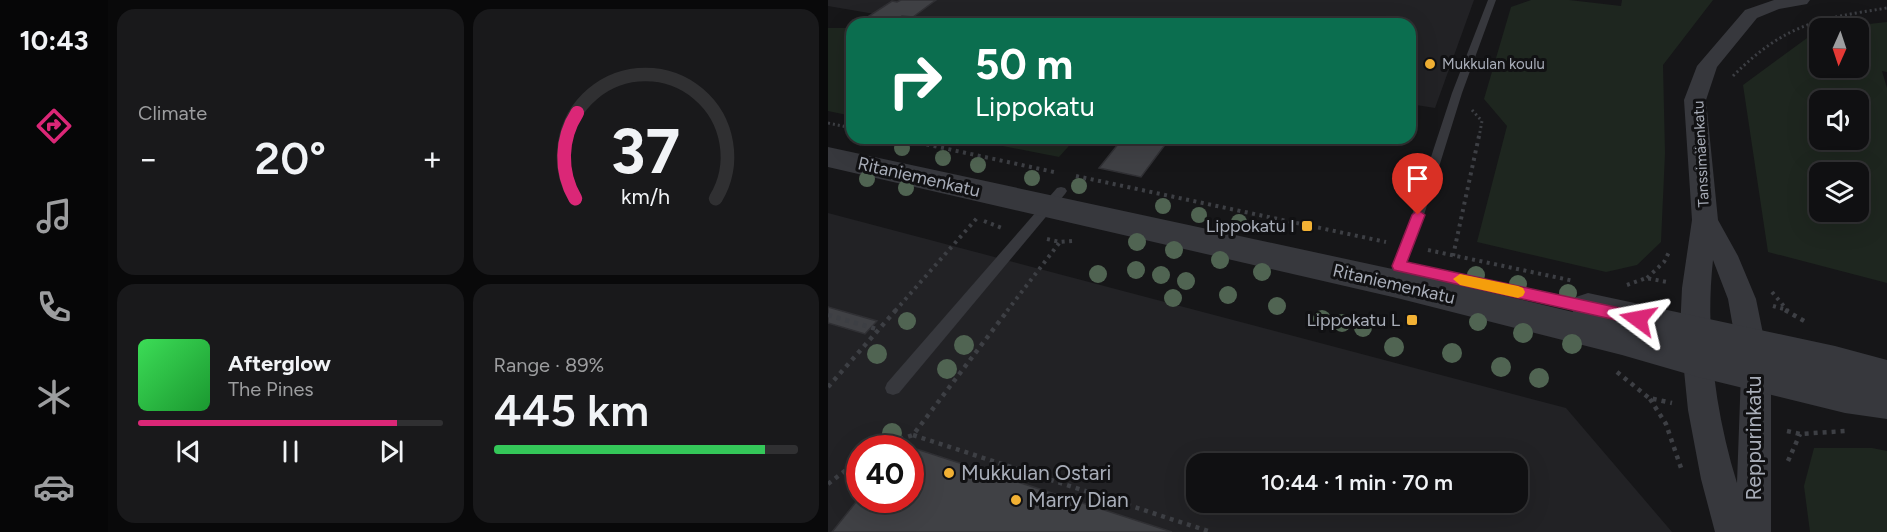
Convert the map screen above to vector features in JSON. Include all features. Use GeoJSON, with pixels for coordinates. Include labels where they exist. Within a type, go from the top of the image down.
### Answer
{"type":"FeatureCollection","features":[{"type":"Feature","properties":{"kind":"street","name":"Tanssimäenkatu"},"geometry":{"type":"LineString","coordinates":[[1696,346],[1696,288],[1705,219],[1695,100],[1707,66],[1751,14],[1774,3],[1801,0]]}},
{"type":"Feature","properties":{"kind":"street","name":"Ritaniemenkatu"},"geometry":{"type":"LineString","coordinates":[[828,140],[846,144]]}},
{"type":"Feature","properties":{"kind":"street","name":"Ritaniemenkatu"},"geometry":{"type":"LineString","coordinates":[[848,144],[1061,187],[1401,265],[1622,339],[1696,346],[1753,358],[1887,377]]}},
{"type":"Feature","properties":{"kind":"street","name":"Ritaniemenkatu"},"geometry":{"type":"LineString","coordinates":[[828,157],[1061,187]]}},
{"type":"Feature","properties":{"kind":"street","name":"Tanssimäenkatu"},"geometry":{"type":"LineString","coordinates":[[1705,219],[1725,256],[1742,299],[1753,358]]}},
{"type":"Feature","properties":{"kind":"street","name":"Reppurinkatu"},"geometry":{"type":"LineString","coordinates":[[1696,346],[1704,411],[1718,479],[1733,532]]}},
{"type":"Feature","properties":{"kind":"street","name":"Ritaniemenkatu"},"geometry":{"type":"LineString","coordinates":[[1753,358],[1845,395],[1887,401]]}},
{"type":"Feature","properties":{"kind":"street","name":"Reppurinkatu"},"geometry":{"type":"LineString","coordinates":[[1753,358],[1753,532]]}},
{"type":"Feature","properties":{"kind":"lane"},"geometry":{"type":"LineString","coordinates":[[1401,265],[1457,93],[1492,0]]}},
{"type":"Feature","properties":{"kind":"lane"},"geometry":{"type":"LineString","coordinates":[[893,388],[1026,234],[1061,187]]}},
{"type":"Feature","properties":{"kind":"path"},"geometry":{"type":"LineString","coordinates":[[1729,85],[1732,76],[1762,48],[1796,27],[1828,17],[1887,8]]}},
{"type":"Feature","properties":{"kind":"path"},"geometry":{"type":"LineString","coordinates":[[1454,256],[1482,121],[1457,93]]}},
{"type":"Feature","properties":{"kind":"path"},"geometry":{"type":"LineString","coordinates":[[828,123],[846,127]]}},
{"type":"Feature","properties":{"kind":"path"},"geometry":{"type":"LineString","coordinates":[[917,144],[1061,187],[1401,265],[1454,256],[1579,282]]}},
{"type":"Feature","properties":{"kind":"path"},"geometry":{"type":"LineString","coordinates":[[971,213],[992,225],[1026,234],[1060,242],[1080,240]]}},
{"type":"Feature","properties":{"kind":"path"},"geometry":{"type":"LineString","coordinates":[[828,387],[978,217]]}},
{"type":"Feature","properties":{"kind":"path"},"geometry":{"type":"LineString","coordinates":[[913,435],[1060,242]]}},
{"type":"Feature","properties":{"kind":"path"},"geometry":{"type":"LineString","coordinates":[[1624,286],[1646,278],[1696,288]]}},
{"type":"Feature","properties":{"kind":"path"},"geometry":{"type":"LineString","coordinates":[[1772,291],[1784,309]]}},
{"type":"Feature","properties":{"kind":"path"},"geometry":{"type":"LineString","coordinates":[[1742,299],[1784,309],[1810,325]]}},
{"type":"Feature","properties":{"kind":"path"},"geometry":{"type":"LineString","coordinates":[[828,315],[880,330]]}},
{"type":"Feature","properties":{"kind":"path"},"geometry":{"type":"LineString","coordinates":[[1607,368],[1618,372],[1650,398],[1666,424],[1681,471]]}},
{"type":"Feature","properties":{"kind":"path"},"geometry":{"type":"LineString","coordinates":[[1650,398],[1704,411]]}},
{"type":"Feature","properties":{"kind":"path"},"geometry":{"type":"LineString","coordinates":[[1754,423],[1800,434],[1830,430],[1848,431]]}},
{"type":"Feature","properties":{"kind":"path"},"geometry":{"type":"LineString","coordinates":[[924,439],[1211,532]]}},
{"type":"Feature","properties":{"kind":"path"},"geometry":{"type":"LineString","coordinates":[[828,484],[846,470]]}},
{"type":"Feature","properties":{"kind":"shaded area","name":"Mukkulan koulu"},"geometry":{"type":"Polygon","coordinates":[[[828,0],[1474,0],[1435,108],[1416,105],[1416,18],[898,18],[828,6],[828,0]]]}},
{"type":"Feature","properties":{"kind":"shaded area"},"geometry":{"type":"Polygon","coordinates":[[[1531,0],[1569,0],[1621,6],[1622,0],[1713,0],[1663,65],[1665,153],[1661,242],[1637,265],[1606,272],[1477,242],[1507,126],[1484,99],[1511,7],[1531,0]]]}},
{"type":"Feature","properties":{"kind":"shaded area"},"geometry":{"type":"Polygon","coordinates":[[[1887,22],[1887,72],[1882,71],[1887,88],[1887,283],[1768,252],[1743,85],[1809,37],[1809,78],[1869,78],[1869,24],[1887,22]]]}},
{"type":"Feature","properties":{"kind":"shaded area"},"geometry":{"type":"Polygon","coordinates":[[[828,28],[846,28],[846,115],[828,111],[828,28]]]}},
{"type":"Feature","properties":{"kind":"shaded area"},"geometry":{"type":"Polygon","coordinates":[[[993,144],[1071,144],[1059,157],[993,144]]]}},
{"type":"Feature","properties":{"kind":"shaded area"},"geometry":{"type":"Polygon","coordinates":[[[828,213],[1566,408],[1672,532],[828,532],[828,213]]]}},
{"type":"Feature","properties":{"kind":"shaded area"},"geometry":{"type":"Polygon","coordinates":[[[1814,448],[1872,448],[1887,451],[1887,532],[1810,532],[1804,486],[1814,448]]]}},
{"type":"Feature","properties":{"kind":"building"},"geometry":{"type":"Polygon","coordinates":[[[936,0],[913,17],[869,16],[892,1],[936,0]]]}},
{"type":"Feature","properties":{"kind":"building"},"geometry":{"type":"Polygon","coordinates":[[[1118,144],[1166,144],[1141,177],[1099,168],[1118,144]]]}},
{"type":"Feature","properties":{"kind":"building"},"geometry":{"type":"Polygon","coordinates":[[[828,307],[877,321],[865,334],[828,323],[828,307]]]}},
{"type":"Feature","properties":{"kind":"building","name":"Mukkulan Ostari"},"geometry":{"type":"Polygon","coordinates":[[[924,451],[1172,532],[832,532],[847,513],[924,513],[924,451]]]}},
{"type":"Feature","properties":{"kind":"slow traffic"},"geometry":{"type":"LineString","coordinates":[[1460,279],[1518,292]]}},
{"type":"Feature","properties":{"kind":"place","name":"Mukkulan koulu"},"geometry":{"type":"Point","coordinates":[1430,64]}},
{"type":"Feature","properties":{"kind":"place","name":"Lippokatu I"},"geometry":{"type":"Point","coordinates":[1307,226]}},
{"type":"Feature","properties":{"kind":"place","name":"Lippokatu L"},"geometry":{"type":"Point","coordinates":[1412,320]}},
{"type":"Feature","properties":{"kind":"place","name":"Mukkulan Ostari"},"geometry":{"type":"Point","coordinates":[949,473]}},
{"type":"Feature","properties":{"kind":"place","name":"Marry Dian"},"geometry":{"type":"Point","coordinates":[1016,500]}},
{"type":"Feature","properties":{"kind":"route"},"geometry":{"type":"LineString","coordinates":[[1418,215],[1399,266],[1638,319]]}}]}
